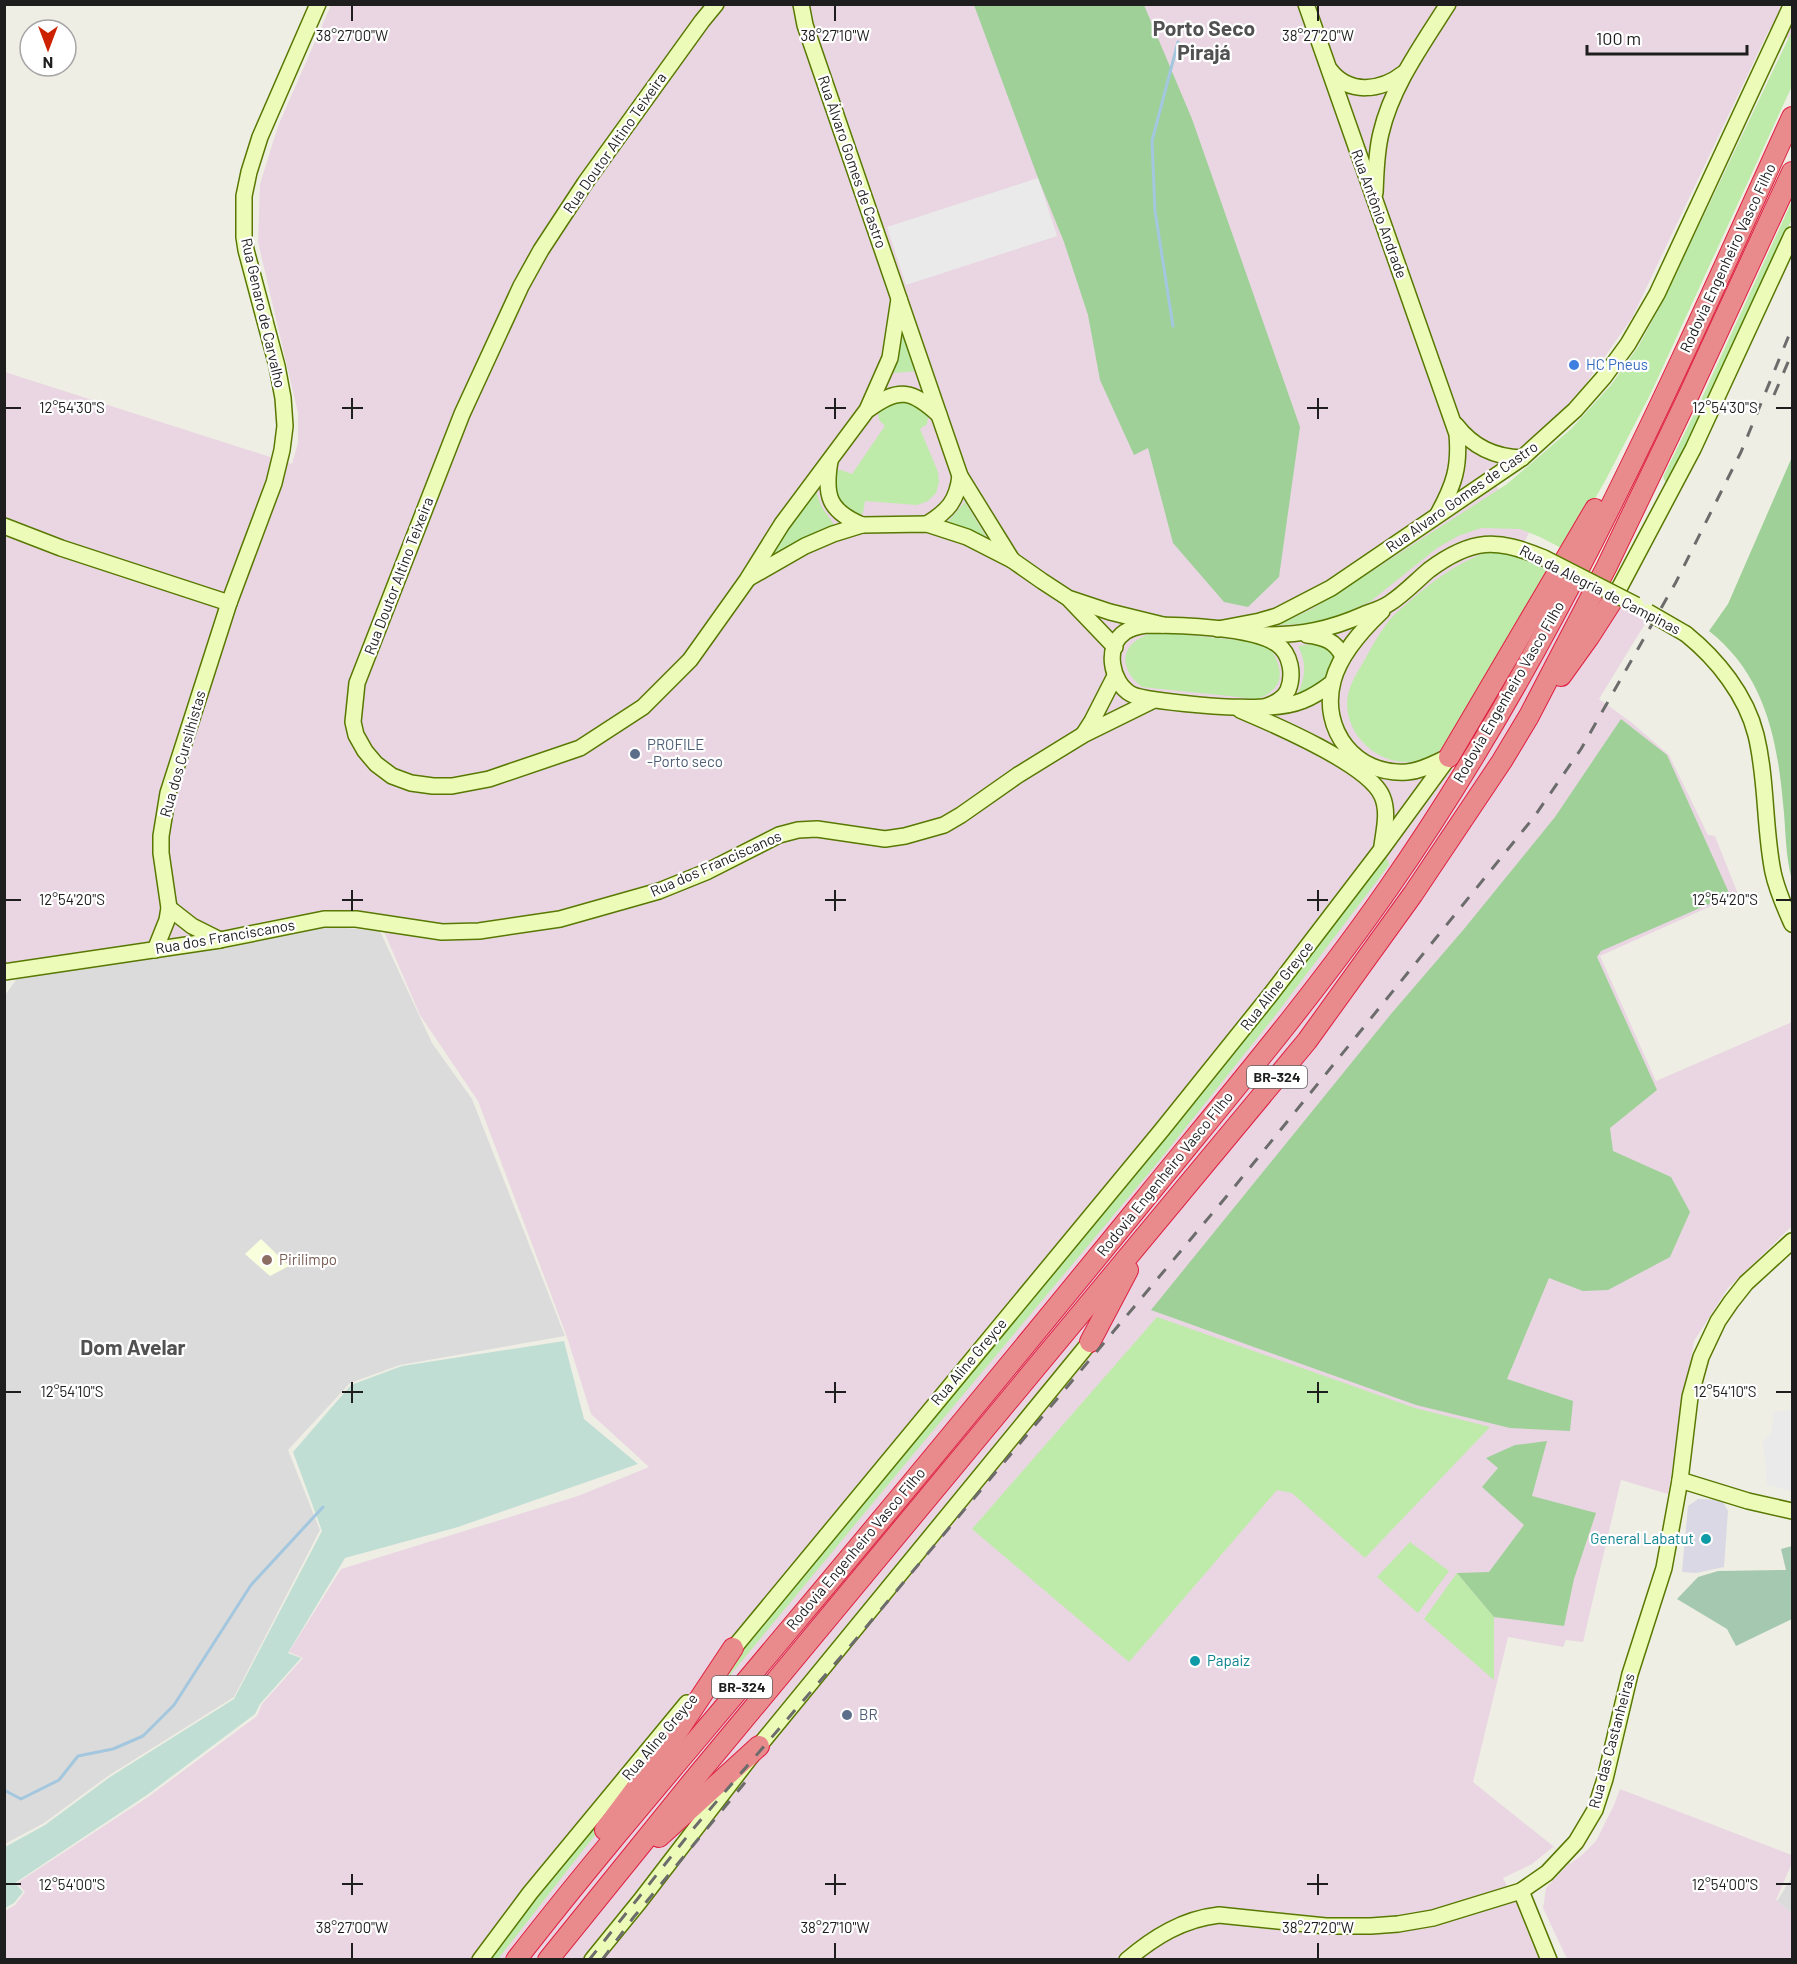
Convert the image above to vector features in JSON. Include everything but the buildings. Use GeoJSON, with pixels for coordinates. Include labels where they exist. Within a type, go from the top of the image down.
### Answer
{"type":"FeatureCollection","features":[{"type":"Feature","properties":{"kind":"highway","name":"Rodovia Engenheiro Vasco Filho"},"geometry":{"type":"LineString","coordinates":[[521,1954],[1258,1060],[1335,963],[1391,885],[1480,748],[1553,617],[1668,389],[1792,117]]}},
{"type":"Feature","properties":{"kind":"highway","name":"Rodovia Engenheiro Vasco Filho"},"geometry":{"type":"LineString","coordinates":[[551,1957],[823,1623],[1307,1041],[1413,894],[1502,761],[1529,716],[1627,525],[1792,172]]}},
{"type":"Feature","properties":{"kind":"highway"},"geometry":{"type":"LineString","coordinates":[[1449,757],[1639,433],[1668,389]]}},
{"type":"Feature","properties":{"kind":"highway"},"geometry":{"type":"LineString","coordinates":[[1529,716],[1570,664],[1614,598]]}},
{"type":"Feature","properties":{"kind":"highway"},"geometry":{"type":"LineString","coordinates":[[1090,1342],[1153,1227]]}},
{"type":"Feature","properties":{"kind":"highway"},"geometry":{"type":"LineString","coordinates":[[521,1954],[602,1834],[670,1743],[733,1648]]}},
{"type":"Feature","properties":{"kind":"highway"},"geometry":{"type":"LineString","coordinates":[[611,1882],[759,1746]]}},
{"type":"Feature","properties":{"kind":"main road","name":"Rua Genaro de Carvalho"},"geometry":{"type":"LineString","coordinates":[[230,603],[274,483],[285,426],[277,366],[246,250],[244,196],[260,136],[318,4]]}},
{"type":"Feature","properties":{"kind":"main road","name":"Rua Doutor Altino Teixeira"},"geometry":{"type":"LineString","coordinates":[[716,4],[585,183],[541,250],[521,286],[462,414],[357,683],[353,722],[356,735],[376,764],[392,776],[411,783],[434,786],[452,786],[489,779],[580,748],[649,702],[690,660],[747,580],[782,524],[831,459]]}},
{"type":"Feature","properties":{"kind":"main road"},"geometry":{"type":"LineString","coordinates":[[788,4],[805,25]]}},
{"type":"Feature","properties":{"kind":"main road"},"geometry":{"type":"LineString","coordinates":[[801,4],[805,25]]}},
{"type":"Feature","properties":{"kind":"main road","name":"Rua Antônio Andrade"},"geometry":{"type":"LineString","coordinates":[[1306,4],[1455,424],[1458,444],[1457,471],[1450,493],[1437,516]]}},
{"type":"Feature","properties":{"kind":"main road"},"geometry":{"type":"LineString","coordinates":[[1375,202],[1380,134],[1387,113],[1406,71],[1448,4]]}},
{"type":"Feature","properties":{"kind":"main road","name":"Rua Alvaro Gomes de Castro"},"geometry":{"type":"LineString","coordinates":[[1218,629],[1260,621],[1292,609],[1330,588],[1522,458],[1575,410],[1604,377],[1628,344],[1657,294],[1792,4]]}},
{"type":"Feature","properties":{"kind":"main road","name":"Rua Álvaro Gomes de Castro"},"geometry":{"type":"LineString","coordinates":[[805,25],[960,476],[1012,560]]}},
{"type":"Feature","properties":{"kind":"main road"},"geometry":{"type":"LineString","coordinates":[[1326,65],[1343,83],[1364,88],[1387,84],[1406,71]]}},
{"type":"Feature","properties":{"kind":"main road"},"geometry":{"type":"LineString","coordinates":[[1614,598],[1693,449],[1792,235]]}},
{"type":"Feature","properties":{"kind":"main road","name":"Rua Álvaro Gomes de Castro"},"geometry":{"type":"LineString","coordinates":[[831,459],[867,410],[890,358],[899,299]]}},
{"type":"Feature","properties":{"kind":"main road"},"geometry":{"type":"LineString","coordinates":[[867,410],[882,399],[895,394],[907,394],[927,404],[939,415]]}},
{"type":"Feature","properties":{"kind":"main road","name":"Rua Antônio Andrade"},"geometry":{"type":"LineString","coordinates":[[1455,424],[1471,441],[1488,452],[1510,458],[1522,458]]}},
{"type":"Feature","properties":{"kind":"main road"},"geometry":{"type":"LineString","coordinates":[[831,459],[827,483],[835,507],[843,516],[862,525]]}},
{"type":"Feature","properties":{"kind":"main road"},"geometry":{"type":"LineString","coordinates":[[927,524],[941,516],[954,500],[960,476]]}},
{"type":"Feature","properties":{"kind":"main road","name":"Rua Álvaro Gomes de Castro"},"geometry":{"type":"LineString","coordinates":[[862,525],[927,524],[967,537],[1012,560],[1068,598],[1115,647]]}},
{"type":"Feature","properties":{"kind":"main road","name":"Rua Doutor Altino Teixeira"},"geometry":{"type":"LineString","coordinates":[[747,580],[805,546],[862,525]]}},
{"type":"Feature","properties":{"kind":"main road"},"geometry":{"type":"LineString","coordinates":[[4,526],[72,552],[230,603]]}},
{"type":"Feature","properties":{"kind":"main road","name":"Rua da Alegria de Campinas"},"geometry":{"type":"LineString","coordinates":[[1255,635],[1298,634],[1335,626],[1390,604],[1430,570],[1468,548],[1486,544],[1514,546],[1544,558],[1642,609],[1686,634],[1700,645],[1722,669],[1750,716],[1760,754],[1774,875],[1779,894],[1792,924]]}},
{"type":"Feature","properties":{"kind":"main road","name":"Rua Álvaro Gomes de Castro"},"geometry":{"type":"LineString","coordinates":[[1068,598],[1110,612],[1163,625]]}},
{"type":"Feature","properties":{"kind":"main road","name":"Rua dos Cursilhistas"},"geometry":{"type":"LineString","coordinates":[[155,950],[167,921],[169,908],[161,853],[168,793],[230,603]]}},
{"type":"Feature","properties":{"kind":"main road"},"geometry":{"type":"LineString","coordinates":[[1390,604],[1367,625],[1342,657],[1332,683],[1330,705],[1335,729],[1340,740],[1356,757],[1376,767],[1398,772],[1423,769],[1449,757]]}},
{"type":"Feature","properties":{"kind":"main road"},"geometry":{"type":"LineString","coordinates":[[1266,707],[1282,699],[1287,691],[1291,674],[1289,659],[1276,643],[1255,635],[1218,629],[1163,625],[1136,627],[1118,639],[1112,660],[1115,676],[1121,687],[1138,698],[1235,707],[1266,707],[1288,706],[1321,692],[1332,683]]}},
{"type":"Feature","properties":{"kind":"main road"},"geometry":{"type":"LineString","coordinates":[[1298,634],[1332,641],[1342,657]]}},
{"type":"Feature","properties":{"kind":"main road","name":"Rua dos Franciscanos"},"geometry":{"type":"LineString","coordinates":[[1083,735],[1115,676]]}},
{"type":"Feature","properties":{"kind":"main road","name":"Rua dos Franciscanos"},"geometry":{"type":"LineString","coordinates":[[4,972],[220,940],[324,919],[356,919],[442,932],[479,931],[560,919],[659,891],[706,872],[779,835],[798,830],[817,829],[885,839],[944,825],[1083,735],[1154,700]]}},
{"type":"Feature","properties":{"kind":"main road"},"geometry":{"type":"LineString","coordinates":[[1235,707],[1298,735],[1355,769],[1374,784],[1383,798],[1386,810],[1381,850]]}},
{"type":"Feature","properties":{"kind":"main road","name":"Rua Aline Greyce"},"geometry":{"type":"LineString","coordinates":[[480,1959],[530,1893],[1272,994],[1449,757]]}},
{"type":"Feature","properties":{"kind":"main road"},"geometry":{"type":"LineString","coordinates":[[169,908],[192,926],[220,940]]}},
{"type":"Feature","properties":{"kind":"main road","name":"Rua das Castanheiras"},"geometry":{"type":"LineString","coordinates":[[1127,1959],[1160,1935],[1203,1917],[1238,1916],[1326,1926],[1371,1926],[1433,1918],[1521,1891],[1547,1873],[1562,1858],[1581,1834],[1595,1810],[1605,1779],[1639,1642],[1664,1568],[1680,1480],[1692,1388],[1701,1357],[1718,1321],[1741,1290],[1792,1241]]}},
{"type":"Feature","properties":{"kind":"main road"},"geometry":{"type":"LineString","coordinates":[[592,1959],[640,1901],[759,1746],[1090,1342]]}},
{"type":"Feature","properties":{"kind":"main road"},"geometry":{"type":"LineString","coordinates":[[1680,1480],[1748,1501],[1792,1511]]}},
{"type":"Feature","properties":{"kind":"main road"},"geometry":{"type":"LineString","coordinates":[[1521,1891],[1549,1959]]}},
{"type":"Feature","properties":{"kind":"shaded area","name":"Porto Seco Pirajá"},"geometry":{"type":"Polygon","coordinates":[[[331,5],[1792,5],[1792,40],[1769,30],[1632,318],[1584,386],[1547,428],[1487,475],[1514,508],[1529,533],[1519,553],[1648,619],[1599,699],[1631,722],[1669,755],[1708,835],[1715,836],[1738,894],[1600,956],[1656,1081],[1792,1022],[1792,1226],[1728,1288],[1694,1341],[1668,1494],[1621,1480],[1583,1642],[1566,1640],[1563,1647],[1508,1637],[1473,1782],[1553,1846],[1570,1864],[1596,1841],[1620,1789],[1792,1855],[1792,1863],[1776,1900],[1792,1913],[1792,1959],[1567,1959],[1543,1908],[1546,1888],[1569,1864],[1553,1847],[1532,1864],[1503,1878],[1514,1900],[1520,1905],[1547,1959],[5,1960],[5,1911],[15,1905],[25,1892],[17,1883],[148,1797],[257,1716],[262,1704],[303,1658],[289,1652],[341,1569],[578,1496],[649,1467],[591,1414],[567,1337],[478,1101],[420,1015],[382,927],[324,923],[5,971],[5,372],[292,464],[298,443],[298,413],[258,242],[260,184],[278,126],[331,5]]]}},
{"type":"Feature","properties":{"kind":"shaded area"},"geometry":{"type":"Polygon","coordinates":[[[1038,178],[1057,236],[906,285],[887,227],[1038,178]]]}},
{"type":"Feature","properties":{"kind":"shaded area"},"geometry":{"type":"Polygon","coordinates":[[[323,926],[380,931],[432,1043],[472,1099],[565,1336],[400,1365],[350,1383],[288,1450],[320,1530],[234,1697],[108,1776],[44,1823],[5,1844],[5,995],[19,976],[323,926]]]}},
{"type":"Feature","properties":{"kind":"shaded area","name":"Pirilimpo"},"geometry":{"type":"Polygon","coordinates":[[[261,1239],[289,1266],[270,1276],[245,1254],[261,1239]]]}},
{"type":"Feature","properties":{"kind":"shaded area"},"geometry":{"type":"Polygon","coordinates":[[[564,1341],[584,1419],[638,1464],[458,1527],[345,1558],[288,1653],[301,1658],[260,1704],[255,1714],[147,1795],[15,1883],[23,1892],[14,1903],[5,1908],[5,1847],[45,1825],[110,1777],[234,1699],[322,1531],[293,1452],[351,1385],[402,1366],[564,1341]]]}},
{"type":"Feature","properties":{"kind":"shaded area"},"geometry":{"type":"Polygon","coordinates":[[[1792,1410],[1792,1491],[1767,1485],[1763,1441],[1772,1431],[1773,1412],[1792,1410]]]}},
{"type":"Feature","properties":{"kind":"shaded area","name":"General Labatut"},"geometry":{"type":"Polygon","coordinates":[[[1698,1499],[1722,1500],[1728,1511],[1724,1567],[1696,1573],[1682,1572],[1688,1506],[1698,1499]]]}},
{"type":"Feature","properties":{"kind":"shaded area"},"geometry":{"type":"Polygon","coordinates":[[[1792,1546],[1792,1619],[1736,1646],[1727,1629],[1677,1599],[1698,1577],[1718,1571],[1786,1570],[1781,1549],[1792,1546]]]}},
{"type":"Feature","properties":{"kind":"shaded area"},"geometry":{"type":"Polygon","coordinates":[[[1792,1877],[1792,1913],[1777,1901],[1792,1877]]]}},
{"type":"Feature","properties":{"kind":"green space"},"geometry":{"type":"Polygon","coordinates":[[[974,5],[1144,5],[1192,119],[1300,427],[1279,577],[1248,607],[1224,602],[1173,543],[1148,448],[1134,455],[1100,380],[1088,315],[1064,242],[974,5]]]}},
{"type":"Feature","properties":{"kind":"green space"},"geometry":{"type":"Polygon","coordinates":[[[1792,31],[1792,86],[1650,395],[1604,483],[1565,550],[1520,529],[1481,528],[1458,536],[1437,548],[1371,601],[1343,614],[1314,623],[1278,625],[1312,609],[1338,593],[1507,484],[1571,429],[1611,385],[1638,347],[1662,303],[1792,31]]]}},
{"type":"Feature","properties":{"kind":"green space"},"geometry":{"type":"Polygon","coordinates":[[[1792,201],[1792,219],[1694,434],[1606,602],[1604,599],[1666,483],[1663,477],[1701,400],[1792,201]]]}},
{"type":"Feature","properties":{"kind":"green space"},"geometry":{"type":"Polygon","coordinates":[[[902,330],[916,371],[894,373],[902,330]]]}},
{"type":"Feature","properties":{"kind":"green space"},"geometry":{"type":"Polygon","coordinates":[[[898,402],[915,405],[928,417],[927,424],[920,429],[938,472],[939,482],[936,493],[928,501],[917,505],[865,501],[863,513],[858,516],[844,508],[837,498],[835,471],[841,470],[852,474],[885,426],[879,420],[878,413],[887,405],[898,402]]]}},
{"type":"Feature","properties":{"kind":"green space"},"geometry":{"type":"Polygon","coordinates":[[[1792,457],[1792,880],[1777,754],[1764,708],[1743,667],[1728,648],[1709,631],[1728,604],[1792,457]]]}},
{"type":"Feature","properties":{"kind":"green space"},"geometry":{"type":"Polygon","coordinates":[[[816,491],[821,506],[835,526],[799,541],[769,558],[816,491]]]}},
{"type":"Feature","properties":{"kind":"green space"},"geometry":{"type":"Polygon","coordinates":[[[965,502],[990,543],[947,523],[965,502]]]}},
{"type":"Feature","properties":{"kind":"green space"},"geometry":{"type":"Polygon","coordinates":[[[1484,553],[1513,553],[1552,573],[1445,747],[1416,761],[1402,762],[1376,753],[1356,734],[1350,722],[1347,709],[1348,695],[1357,673],[1382,630],[1397,612],[1445,574],[1484,553]]]}},
{"type":"Feature","properties":{"kind":"green space"},"geometry":{"type":"Polygon","coordinates":[[[1158,632],[1255,642],[1263,645],[1271,651],[1280,670],[1276,686],[1268,694],[1257,699],[1142,687],[1127,670],[1126,653],[1137,640],[1158,632]]]}},
{"type":"Feature","properties":{"kind":"green space"},"geometry":{"type":"Polygon","coordinates":[[[1323,643],[1338,659],[1327,678],[1295,699],[1304,673],[1303,660],[1298,646],[1323,643]]]}},
{"type":"Feature","properties":{"kind":"green space"},"geometry":{"type":"Polygon","coordinates":[[[1621,719],[1667,755],[1730,895],[1601,951],[1597,957],[1657,1090],[1610,1128],[1613,1151],[1671,1177],[1690,1212],[1670,1257],[1608,1290],[1583,1291],[1549,1278],[1507,1379],[1573,1401],[1570,1431],[1510,1428],[1416,1405],[1151,1310],[1391,1014],[1555,817],[1621,719]]]}},
{"type":"Feature","properties":{"kind":"green space"},"geometry":{"type":"Polygon","coordinates":[[[1387,859],[1389,865],[1274,1017],[1159,1161],[711,1698],[743,1647],[919,1430],[1219,1073],[1379,861],[1387,859]]]}},
{"type":"Feature","properties":{"kind":"green space"},"geometry":{"type":"Polygon","coordinates":[[[1157,1317],[1415,1408],[1490,1427],[1365,1558],[1292,1493],[1277,1490],[1129,1662],[972,1529],[1157,1317]]]}},
{"type":"Feature","properties":{"kind":"green space"},"geometry":{"type":"Polygon","coordinates":[[[1547,1441],[1532,1496],[1596,1513],[1574,1579],[1564,1626],[1494,1617],[1457,1573],[1489,1572],[1524,1525],[1482,1487],[1498,1468],[1486,1458],[1515,1445],[1547,1441]]]}},
{"type":"Feature","properties":{"kind":"green space"},"geometry":{"type":"Polygon","coordinates":[[[1410,1542],[1449,1571],[1418,1613],[1377,1577],[1410,1542]]]}},
{"type":"Feature","properties":{"kind":"green space"},"geometry":{"type":"Polygon","coordinates":[[[1457,1573],[1494,1617],[1494,1680],[1424,1619],[1457,1573]]]}},
{"type":"Feature","properties":{"kind":"green space"},"geometry":{"type":"Polygon","coordinates":[[[690,1710],[657,1760],[498,1959],[486,1960],[690,1710]]]}},
{"type":"Feature","properties":{"kind":"waterway"},"geometry":{"type":"LineString","coordinates":[[1173,326],[1155,211],[1152,141],[1178,42]]}},
{"type":"Feature","properties":{"kind":"waterway"},"geometry":{"type":"LineString","coordinates":[[4,1790],[21,1799],[59,1780],[78,1756],[113,1749],[143,1736],[174,1705],[251,1585],[323,1507]]}},
{"type":"Feature","properties":{"kind":"railway"},"geometry":{"type":"LineString","coordinates":[[589,1960],[693,1829],[857,1638],[1231,1191],[1534,817],[1581,749],[1676,582],[1741,452],[1792,328]]}},
{"type":"Feature","properties":{"kind":"railway"},"geometry":{"type":"LineString","coordinates":[[1774,395],[1792,353]]}},
{"type":"Feature","properties":{"kind":"railway"},"geometry":{"type":"LineString","coordinates":[[602,1960],[633,1918],[747,1780]]}},
{"type":"Feature","properties":{"kind":"place","name":"HC Pneus"},"geometry":{"type":"Point","coordinates":[1574,365]}},
{"type":"Feature","properties":{"kind":"place","name":"PROFILE -Porto seco"},"geometry":{"type":"Point","coordinates":[635,754]}},
{"type":"Feature","properties":{"kind":"place","name":"Pirilimpo"},"geometry":{"type":"Point","coordinates":[267,1260]}},
{"type":"Feature","properties":{"kind":"place","name":"General Labatut"},"geometry":{"type":"Point","coordinates":[1706,1539]}},
{"type":"Feature","properties":{"kind":"place","name":"Papaiz"},"geometry":{"type":"Point","coordinates":[1195,1661]}},
{"type":"Feature","properties":{"kind":"place","name":"BR"},"geometry":{"type":"Point","coordinates":[847,1715]}},
{"type":"Feature","properties":{"kind":"district","name":"Porto Seco Pirajá"},"geometry":{"type":"Point","coordinates":[1204,41]}},
{"type":"Feature","properties":{"kind":"district","name":"Dom Avelar"},"geometry":{"type":"Point","coordinates":[133,1348]}}]}
